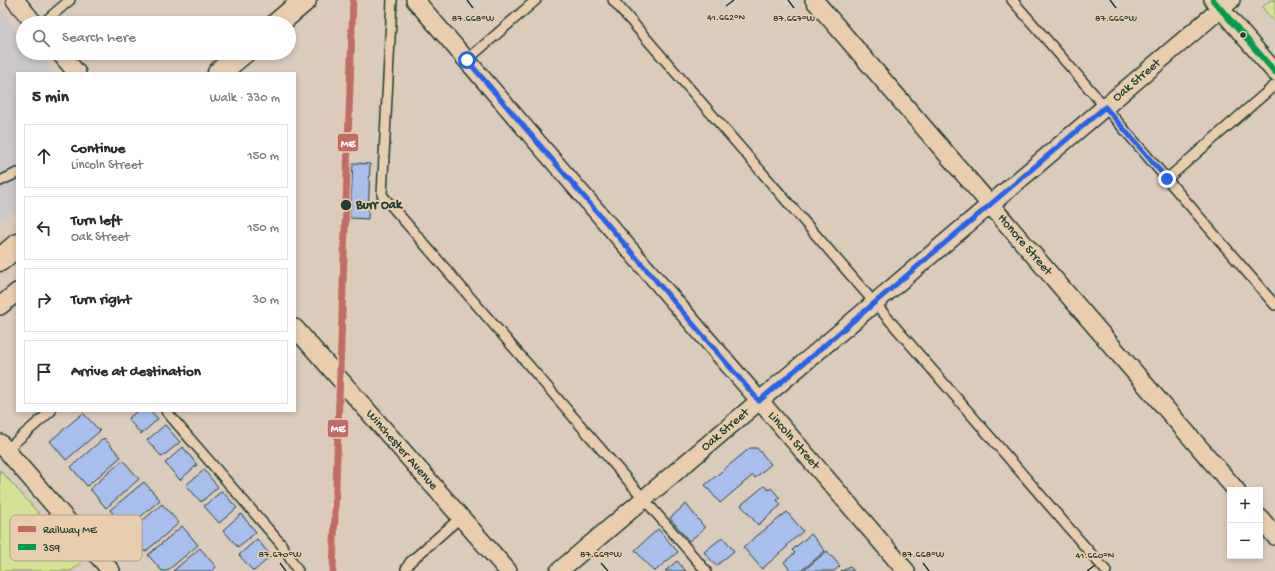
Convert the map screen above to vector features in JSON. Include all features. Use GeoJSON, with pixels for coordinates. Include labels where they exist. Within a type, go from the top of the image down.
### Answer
{"type":"FeatureCollection","features":[{"type":"Feature","properties":{"kind":"main road"},"geometry":{"type":"LineString","coordinates":[[286,16],[305,0]]}},
{"type":"Feature","properties":{"kind":"main road"},"geometry":{"type":"LineString","coordinates":[[220,72],[235,60]]}},
{"type":"Feature","properties":{"kind":"main road"},"geometry":{"type":"LineString","coordinates":[[0,260],[16,246]]}},
{"type":"Feature","properties":{"kind":"street"},"geometry":{"type":"LineString","coordinates":[[15,0],[28,16]]}},
{"type":"Feature","properties":{"kind":"street","name":"Lincoln Street"},"geometry":{"type":"LineString","coordinates":[[416,0],[906,571]]}},
{"type":"Feature","properties":{"kind":"street","name":"Honore Street"},"geometry":{"type":"LineString","coordinates":[[814,0],[1233,487]]}},
{"type":"Feature","properties":{"kind":"street"},"geometry":{"type":"LineString","coordinates":[[1222,3],[1275,72]]}},
{"type":"Feature","properties":{"kind":"street","name":"Oak Street"},"geometry":{"type":"LineString","coordinates":[[559,571],[1105,107],[1222,3]]}},
{"type":"Feature","properties":{"kind":"street"},"geometry":{"type":"LineString","coordinates":[[66,60],[76,72]]}},
{"type":"Feature","properties":{"kind":"street"},"geometry":{"type":"LineString","coordinates":[[0,306],[16,293]]}},
{"type":"Feature","properties":{"kind":"street","name":"Winchester Avenue"},"geometry":{"type":"LineString","coordinates":[[296,329],[508,571]]}},
{"type":"Feature","properties":{"kind":"street"},"geometry":{"type":"LineString","coordinates":[[3,446],[61,515]]}},
{"type":"Feature","properties":{"kind":"street"},"geometry":{"type":"LineString","coordinates":[[1263,522],[1275,536]]}},
{"type":"Feature","properties":{"kind":"street"},"geometry":{"type":"LineString","coordinates":[[100,561],[108,570]]}},
{"type":"Feature","properties":{"kind":"lane"},"geometry":{"type":"LineString","coordinates":[[51,16],[70,0]]}},
{"type":"Feature","properties":{"kind":"lane"},"geometry":{"type":"LineString","coordinates":[[392,0],[382,195],[706,571]]}},
{"type":"Feature","properties":{"kind":"lane"},"geometry":{"type":"LineString","coordinates":[[467,60],[536,0]]}},
{"type":"Feature","properties":{"kind":"lane"},"geometry":{"type":"LineString","coordinates":[[613,0],[1106,571]]}},
{"type":"Feature","properties":{"kind":"lane"},"geometry":{"type":"LineString","coordinates":[[1012,0],[1275,305]]}},
{"type":"Feature","properties":{"kind":"lane"},"geometry":{"type":"LineString","coordinates":[[1167,179],[1275,85]]}},
{"type":"Feature","properties":{"kind":"lane"},"geometry":{"type":"LineString","coordinates":[[0,181],[16,173]]}},
{"type":"Feature","properties":{"kind":"lane"},"geometry":{"type":"LineString","coordinates":[[3,446],[50,412]]}},
{"type":"Feature","properties":{"kind":"lane"},"geometry":{"type":"LineString","coordinates":[[167,412],[281,544],[298,571]]}},
{"type":"Feature","properties":{"kind":"lane"},"geometry":{"type":"LineString","coordinates":[[406,571],[410,562],[461,517]]}},
{"type":"Feature","properties":{"kind":"shaded area"},"geometry":{"type":"Polygon","coordinates":[[[0,10],[16,29],[16,60],[43,60],[53,72],[16,72],[16,209],[0,222],[0,10]]]}},
{"type":"Feature","properties":{"kind":"green space"},"geometry":{"type":"Polygon","coordinates":[[[1271,0],[1275,0],[1275,23],[1262,7],[1271,0]]]}},
{"type":"Feature","properties":{"kind":"green space"},"geometry":{"type":"Polygon","coordinates":[[[0,470],[40,515],[10,515],[10,561],[82,562],[71,571],[0,571],[0,470]]]}},
{"type":"Feature","properties":{"kind":"building"},"geometry":{"type":"Polygon","coordinates":[[[353,163],[370,164],[368,219],[350,218],[353,163]]]}},
{"type":"Feature","properties":{"kind":"building"},"geometry":{"type":"Polygon","coordinates":[[[136,412],[152,412],[158,419],[141,434],[128,419],[136,412]]]}},
{"type":"Feature","properties":{"kind":"building"},"geometry":{"type":"Polygon","coordinates":[[[83,413],[100,431],[66,460],[50,441],[83,413]]]}},
{"type":"Feature","properties":{"kind":"building"},"geometry":{"type":"Polygon","coordinates":[[[165,425],[180,442],[162,457],[147,440],[165,425]]]}},
{"type":"Feature","properties":{"kind":"building"},"geometry":{"type":"Polygon","coordinates":[[[104,438],[121,457],[87,486],[71,467],[104,438]]]}},
{"type":"Feature","properties":{"kind":"building"},"geometry":{"type":"Polygon","coordinates":[[[183,447],[197,465],[180,480],[165,463],[183,447]]]}},
{"type":"Feature","properties":{"kind":"building"},"geometry":{"type":"Polygon","coordinates":[[[750,448],[757,448],[771,464],[755,478],[753,475],[720,503],[705,485],[750,448]]]}},
{"type":"Feature","properties":{"kind":"building"},"geometry":{"type":"Polygon","coordinates":[[[123,460],[139,479],[106,508],[90,489],[123,460]]]}},
{"type":"Feature","properties":{"kind":"building"},"geometry":{"type":"Polygon","coordinates":[[[204,470],[218,487],[201,502],[186,485],[204,470]]]}},
{"type":"Feature","properties":{"kind":"building"},"geometry":{"type":"Polygon","coordinates":[[[144,482],[160,500],[142,515],[114,515],[110,510],[144,482]]]}},
{"type":"Feature","properties":{"kind":"building"},"geometry":{"type":"Polygon","coordinates":[[[764,486],[769,490],[771,488],[780,498],[777,500],[781,505],[758,525],[741,505],[764,486]]]}},
{"type":"Feature","properties":{"kind":"building"},"geometry":{"type":"Polygon","coordinates":[[[222,491],[237,508],[219,523],[204,506],[222,491]]]}},
{"type":"Feature","properties":{"kind":"building"},"geometry":{"type":"Polygon","coordinates":[[[162,504],[179,523],[145,552],[142,549],[142,521],[162,504]]]}},
{"type":"Feature","properties":{"kind":"building"},"geometry":{"type":"Polygon","coordinates":[[[686,504],[705,528],[689,541],[670,518],[686,504]]]}},
{"type":"Feature","properties":{"kind":"building"},"geometry":{"type":"Polygon","coordinates":[[[787,512],[803,531],[762,569],[743,547],[787,512]]]}},
{"type":"Feature","properties":{"kind":"building"},"geometry":{"type":"Polygon","coordinates":[[[241,514],[256,532],[238,547],[223,530],[241,514]]]}},
{"type":"Feature","properties":{"kind":"building"},"geometry":{"type":"Polygon","coordinates":[[[182,526],[198,545],[167,571],[162,571],[148,555],[182,526]]]}},
{"type":"Feature","properties":{"kind":"building"},"geometry":{"type":"Polygon","coordinates":[[[658,529],[678,552],[655,571],[653,571],[635,550],[658,529]]]}},
{"type":"Feature","properties":{"kind":"building"},"geometry":{"type":"Polygon","coordinates":[[[811,534],[825,551],[801,571],[791,571],[784,562],[795,553],[792,550],[811,534]]]}},
{"type":"Feature","properties":{"kind":"building"},"geometry":{"type":"Polygon","coordinates":[[[723,537],[734,551],[716,566],[704,552],[723,537]]]}},
{"type":"Feature","properties":{"kind":"building"},"geometry":{"type":"Polygon","coordinates":[[[257,539],[271,556],[253,571],[239,555],[257,539]]]}},
{"type":"Feature","properties":{"kind":"building"},"geometry":{"type":"Polygon","coordinates":[[[200,548],[216,567],[212,571],[173,571],[200,548]]]}},
{"type":"Feature","properties":{"kind":"building"},"geometry":{"type":"Polygon","coordinates":[[[827,551],[840,566],[834,571],[803,571],[827,551]]]}},
{"type":"Feature","properties":{"kind":"building"},"geometry":{"type":"Polygon","coordinates":[[[677,561],[686,571],[665,571],[677,561]]]}},
{"type":"Feature","properties":{"kind":"building"},"geometry":{"type":"Polygon","coordinates":[[[849,566],[854,571],[843,571],[849,566]]]}},
{"type":"Feature","properties":{"kind":"rail line","name":"ME"},"geometry":{"type":"LineString","coordinates":[[333,571],[353,0]]}},
{"type":"Feature","properties":{"kind":"transit line","name":"359"},"geometry":{"type":"LineString","coordinates":[[1213,0],[1275,72]]}},
{"type":"Feature","properties":{"kind":"place","name":"Burr Oak"},"geometry":{"type":"Point","coordinates":[346,205]}},
{"type":"Feature","properties":{"kind":"route"},"geometry":{"type":"LineString","coordinates":[[467,60],[759,401],[1105,107],[1167,179]]}}]}
